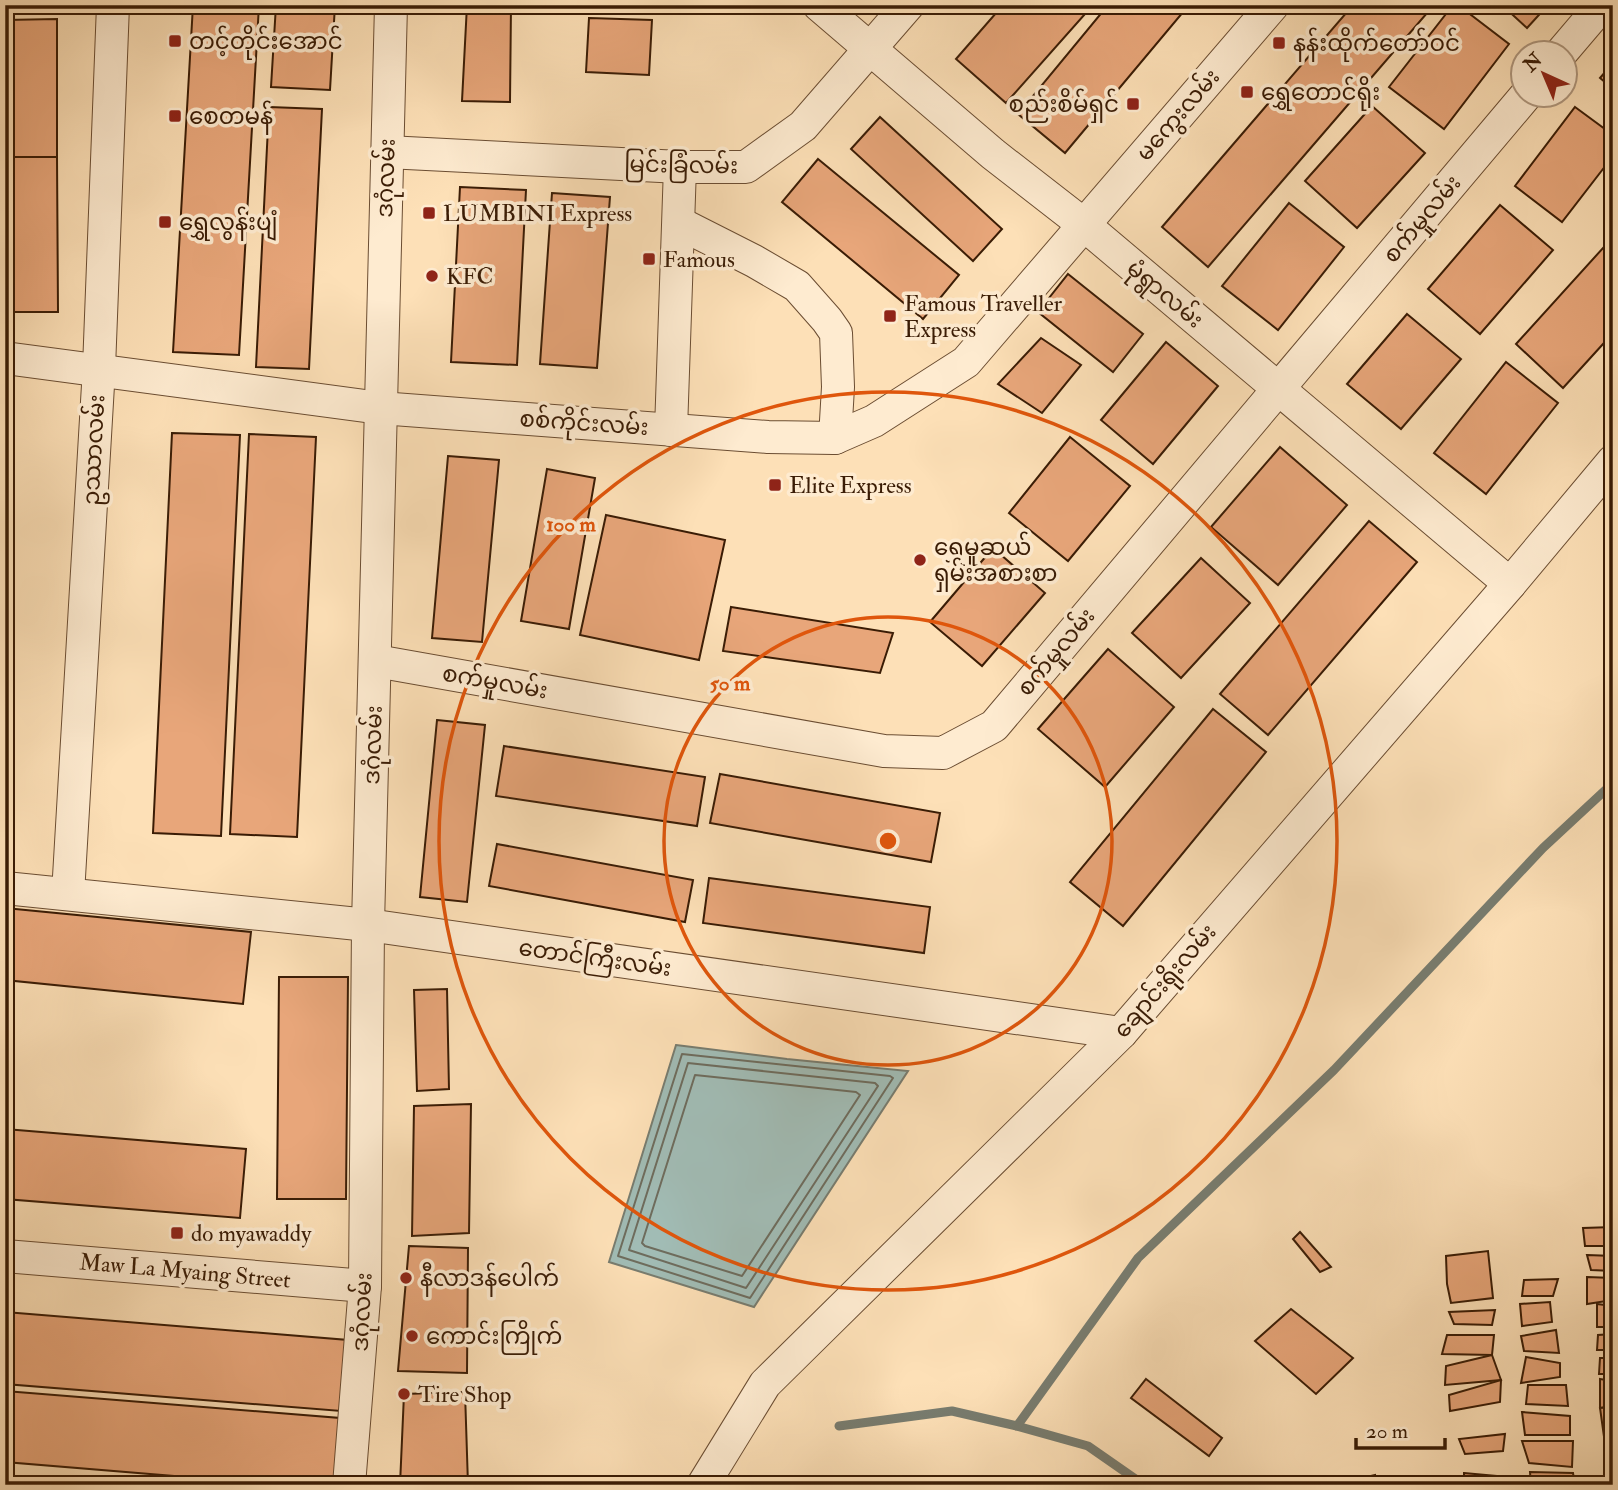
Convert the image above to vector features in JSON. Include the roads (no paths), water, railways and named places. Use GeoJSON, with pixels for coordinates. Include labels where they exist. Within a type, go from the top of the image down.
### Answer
{"type":"FeatureCollection","features":[{"type":"Feature","properties":{"kind":"lane","name":"ဥဿာလမ်း"},"geometry":{"type":"LineString","coordinates":[[68,894],[99,369],[113,5]]}},
{"type":"Feature","properties":{"kind":"lane","name":"ဒဂုံလမ်း"},"geometry":{"type":"LineString","coordinates":[[349,1485],[365,1286],[368,925],[391,5]]}},
{"type":"Feature","properties":{"kind":"lane","name":"မုံရွာလမ်း"},"geometry":{"type":"LineString","coordinates":[[819,5],[993,154],[1083,225],[1510,584]]}},
{"type":"Feature","properties":{"kind":"lane","name":"မြင်းခြံလမ်း"},"geometry":{"type":"LineString","coordinates":[[387,152],[680,167],[746,167],[803,126],[908,5]]}},
{"type":"Feature","properties":{"kind":"lane","name":"မကွေးလမ်း"},"geometry":{"type":"LineString","coordinates":[[1083,225],[1273,5]]}},
{"type":"Feature","properties":{"kind":"lane"},"geometry":{"type":"LineString","coordinates":[[1574,38],[1602,5]]}},
{"type":"Feature","properties":{"kind":"lane","name":"စက်မှုလမ်း"},"geometry":{"type":"LineString","coordinates":[[376,661],[884,751],[943,753],[994,726],[1515,108]]}},
{"type":"Feature","properties":{"kind":"lane"},"geometry":{"type":"LineString","coordinates":[[671,430],[680,167]]}},
{"type":"Feature","properties":{"kind":"lane"},"geometry":{"type":"LineString","coordinates":[[679,223],[797,286],[828,320],[836,333],[838,387],[835,438]]}},
{"type":"Feature","properties":{"kind":"lane","name":"စစ်ကိုင်းလမ်း"},"geometry":{"type":"LineString","coordinates":[[5,358],[380,408],[768,437],[835,438],[874,421],[966,362],[1083,225]]}},
{"type":"Feature","properties":{"kind":"lane","name":"ချောင်းရိုးလမ်း"},"geometry":{"type":"LineString","coordinates":[[703,1485],[765,1384],[1122,1033],[1613,461]]}},
{"type":"Feature","properties":{"kind":"lane","name":"တောင်ကြီးလမ်း"},"geometry":{"type":"LineString","coordinates":[[5,888],[368,925],[1122,1033]]}},
{"type":"Feature","properties":{"kind":"lane","name":"Maw La Myaing Street"},"geometry":{"type":"LineString","coordinates":[[5,1256],[365,1286]]}},
{"type":"Feature","properties":{"kind":"water"},"geometry":{"type":"Polygon","coordinates":[[[676,1045],[908,1071],[754,1307],[609,1262],[676,1045]]]}},
{"type":"Feature","properties":{"kind":"waterway"},"geometry":{"type":"LineString","coordinates":[[1017,1426],[1138,1258],[1334,1070],[1543,848],[1613,783]]}},
{"type":"Feature","properties":{"kind":"waterway"},"geometry":{"type":"LineString","coordinates":[[839,1426],[952,1411],[1088,1446],[1144,1485]]}},
{"type":"Feature","properties":{"kind":"place","name":"တင့်တိုင်းအောင်"},"geometry":{"type":"Point","coordinates":[175,41]}},
{"type":"Feature","properties":{"kind":"place","name":"နန်းထိုက်တော်ဝင်"},"geometry":{"type":"Point","coordinates":[1279,43]}},
{"type":"Feature","properties":{"kind":"place","name":"ရွှေတောင်ရိုး"},"geometry":{"type":"Point","coordinates":[1247,92]}},
{"type":"Feature","properties":{"kind":"place","name":"စည်းစိမ်ရှင်"},"geometry":{"type":"Point","coordinates":[1133,104]}},
{"type":"Feature","properties":{"kind":"place","name":"စေတမန်"},"geometry":{"type":"Point","coordinates":[175,116]}},
{"type":"Feature","properties":{"kind":"place","name":"LUMBINI Express"},"geometry":{"type":"Point","coordinates":[429,213]}},
{"type":"Feature","properties":{"kind":"place","name":"ရွှေလွန်းပျံ"},"geometry":{"type":"Point","coordinates":[165,222]}},
{"type":"Feature","properties":{"kind":"place","name":"Famous"},"geometry":{"type":"Point","coordinates":[649,259]}},
{"type":"Feature","properties":{"kind":"place","name":"KFC"},"geometry":{"type":"Point","coordinates":[432,276]}},
{"type":"Feature","properties":{"kind":"place","name":"Famous Traveller Express"},"geometry":{"type":"Point","coordinates":[890,316]}},
{"type":"Feature","properties":{"kind":"place","name":"Elite Express"},"geometry":{"type":"Point","coordinates":[775,485]}},
{"type":"Feature","properties":{"kind":"place","name":"ရွှေမူဆယ် ရှမ်းအစားစာ"},"geometry":{"type":"Point","coordinates":[920,560]}},
{"type":"Feature","properties":{"kind":"place","name":"do myawaddy"},"geometry":{"type":"Point","coordinates":[177,1233]}},
{"type":"Feature","properties":{"kind":"place","name":"နီလာဒန်ပေါက်"},"geometry":{"type":"Point","coordinates":[406,1278]}},
{"type":"Feature","properties":{"kind":"place","name":"ကောင်းကြိုက်"},"geometry":{"type":"Point","coordinates":[412,1336]}},
{"type":"Feature","properties":{"kind":"place","name":"Tire Shop"},"geometry":{"type":"Point","coordinates":[404,1394]}}]}
